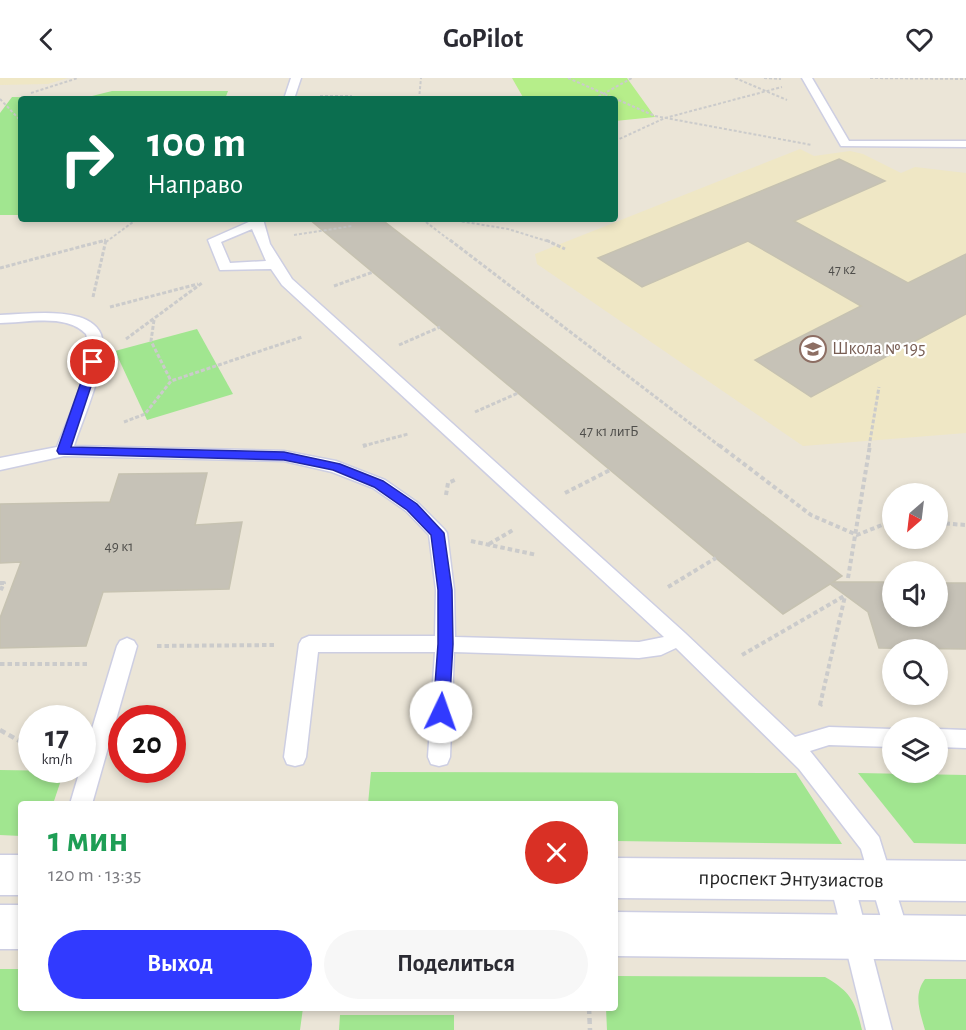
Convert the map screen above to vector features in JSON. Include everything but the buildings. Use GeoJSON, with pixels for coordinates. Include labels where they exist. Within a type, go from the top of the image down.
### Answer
{"type":"FeatureCollection","features":[{"type":"Feature","properties":{"kind":"street"},"geometry":{"type":"LineString","coordinates":[[0,875],[18,875]]}},
{"type":"Feature","properties":{"kind":"street","name":"проспект Энтузиастов"},"geometry":{"type":"LineString","coordinates":[[618,878],[966,881]]}},
{"type":"Feature","properties":{"kind":"street"},"geometry":{"type":"LineString","coordinates":[[0,927],[18,927]]}},
{"type":"Feature","properties":{"kind":"street"},"geometry":{"type":"LineString","coordinates":[[618,934],[966,938]]}},
{"type":"Feature","properties":{"kind":"lane"},"geometry":{"type":"LineString","coordinates":[[290,96],[296,78]]}},
{"type":"Feature","properties":{"kind":"lane"},"geometry":{"type":"LineString","coordinates":[[807,78],[845,144],[966,144]]}},
{"type":"Feature","properties":{"kind":"lane"},"geometry":{"type":"LineString","coordinates":[[274,265],[225,267],[214,240],[258,228],[274,265],[287,282],[678,638],[807,762],[871,844],[862,880],[856,936],[879,1030]]}},
{"type":"Feature","properties":{"kind":"lane"},"geometry":{"type":"LineString","coordinates":[[0,320],[59,318],[75,321],[89,327],[95,338],[93,362],[64,451]]}},
{"type":"Feature","properties":{"kind":"lane"},"geometry":{"type":"LineString","coordinates":[[0,464],[64,451],[284,456],[336,467],[379,484],[412,507],[438,533],[445,590],[445,644],[439,758]]}},
{"type":"Feature","properties":{"kind":"lane"},"geometry":{"type":"LineString","coordinates":[[295,757],[309,644],[445,644],[639,650],[661,647],[678,638]]}},
{"type":"Feature","properties":{"kind":"lane"},"geometry":{"type":"LineString","coordinates":[[82,801],[127,646]]}},
{"type":"Feature","properties":{"kind":"lane"},"geometry":{"type":"LineString","coordinates":[[791,747],[829,736],[882,738]]}},
{"type":"Feature","properties":{"kind":"lane"},"geometry":{"type":"LineString","coordinates":[[948,738],[966,739]]}},
{"type":"Feature","properties":{"kind":"lane"},"geometry":{"type":"LineString","coordinates":[[862,880],[898,937]]}},
{"type":"Feature","properties":{"kind":"path"},"geometry":{"type":"LineString","coordinates":[[31,93],[78,78]]}},
{"type":"Feature","properties":{"kind":"path"},"geometry":{"type":"LineString","coordinates":[[419,96],[421,78]]}},
{"type":"Feature","properties":{"kind":"path"},"geometry":{"type":"LineString","coordinates":[[568,78],[608,96]]}},
{"type":"Feature","properties":{"kind":"path"},"geometry":{"type":"LineString","coordinates":[[599,96],[632,78]]}},
{"type":"Feature","properties":{"kind":"path"},"geometry":{"type":"LineString","coordinates":[[735,78],[813,111],[828,114]]}},
{"type":"Feature","properties":{"kind":"path"},"geometry":{"type":"LineString","coordinates":[[870,78],[966,79]]}},
{"type":"Feature","properties":{"kind":"path"},"geometry":{"type":"LineString","coordinates":[[618,140],[665,118],[769,93],[789,84]]}},
{"type":"Feature","properties":{"kind":"path"},"geometry":{"type":"LineString","coordinates":[[5,93],[0,99],[18,118]]}},
{"type":"Feature","properties":{"kind":"path"},"geometry":{"type":"LineString","coordinates":[[618,100],[655,116],[812,145]]}},
{"type":"Feature","properties":{"kind":"path"},"geometry":{"type":"LineString","coordinates":[[0,268],[106,240],[133,222]]}},
{"type":"Feature","properties":{"kind":"path"},"geometry":{"type":"LineString","coordinates":[[426,222],[811,515],[857,535],[882,525]]}},
{"type":"Feature","properties":{"kind":"path"},"geometry":{"type":"LineString","coordinates":[[463,222],[522,233],[557,244],[565,249]]}},
{"type":"Feature","properties":{"kind":"path"},"geometry":{"type":"LineString","coordinates":[[258,228],[352,226]]}},
{"type":"Feature","properties":{"kind":"path"},"geometry":{"type":"LineString","coordinates":[[90,312],[106,240]]}},
{"type":"Feature","properties":{"kind":"path"},"geometry":{"type":"LineString","coordinates":[[93,362],[225,267]]}},
{"type":"Feature","properties":{"kind":"path"},"geometry":{"type":"LineString","coordinates":[[75,321],[90,312],[202,283]]}},
{"type":"Feature","properties":{"kind":"path"},"geometry":{"type":"LineString","coordinates":[[154,319],[151,341],[171,381]]}},
{"type":"Feature","properties":{"kind":"path"},"geometry":{"type":"LineString","coordinates":[[145,414],[171,381],[334,326]]}},
{"type":"Feature","properties":{"kind":"path"},"geometry":{"type":"LineString","coordinates":[[368,357],[440,327]]}},
{"type":"Feature","properties":{"kind":"path"},"geometry":{"type":"LineString","coordinates":[[848,578],[857,535],[879,387]]}},
{"type":"Feature","properties":{"kind":"path"},"geometry":{"type":"LineString","coordinates":[[488,464],[448,483],[438,533],[603,570]]}},
{"type":"Feature","properties":{"kind":"path"},"geometry":{"type":"LineString","coordinates":[[536,508],[610,470]]}},
{"type":"Feature","properties":{"kind":"path"},"geometry":{"type":"LineString","coordinates":[[948,524],[966,525]]}},
{"type":"Feature","properties":{"kind":"path"},"geometry":{"type":"LineString","coordinates":[[641,604],[717,558]]}},
{"type":"Feature","properties":{"kind":"path"},"geometry":{"type":"LineString","coordinates":[[0,583],[4,583],[0,592]]}},
{"type":"Feature","properties":{"kind":"path"},"geometry":{"type":"LineString","coordinates":[[713,672],[845,596],[812,742]]}},
{"type":"Feature","properties":{"kind":"path"},"geometry":{"type":"LineString","coordinates":[[0,730],[18,740]]}},
{"type":"Feature","properties":{"kind":"path"},"geometry":{"type":"LineString","coordinates":[[589,1011],[590,1030]]}},
{"type":"Feature","properties":{"kind":"shaded area"},"geometry":{"type":"Polygon","coordinates":[[[0,78],[68,78],[48,84],[0,85],[0,78]]]}},
{"type":"Feature","properties":{"kind":"shaded area","name":"Школа № 195"},"geometry":{"type":"Polygon","coordinates":[[[800,149],[814,156],[850,151],[863,154],[901,173],[915,167],[966,173],[966,433],[803,446],[537,264],[535,254],[800,149]]]}},
{"type":"Feature","properties":{"kind":"green space"},"geometry":{"type":"Polygon","coordinates":[[[512,78],[627,78],[655,117],[618,121],[618,96],[522,96],[512,78]]]}},
{"type":"Feature","properties":{"kind":"green space"},"geometry":{"type":"Polygon","coordinates":[[[112,91],[228,91],[226,96],[92,96],[112,91]]]}},
{"type":"Feature","properties":{"kind":"green space"},"geometry":{"type":"Polygon","coordinates":[[[12,97],[18,97],[18,215],[0,215],[0,113],[12,97]]]}},
{"type":"Feature","properties":{"kind":"green space"},"geometry":{"type":"Polygon","coordinates":[[[197,329],[233,394],[147,420],[115,351],[197,329]]]}},
{"type":"Feature","properties":{"kind":"green space"},"geometry":{"type":"Polygon","coordinates":[[[0,770],[18,770],[18,783],[60,783],[54,801],[18,801],[18,836],[0,835],[0,770]]]}},
{"type":"Feature","properties":{"kind":"green space"},"geometry":{"type":"Polygon","coordinates":[[[371,772],[796,773],[842,844],[618,841],[618,801],[368,801],[371,772]]]}},
{"type":"Feature","properties":{"kind":"green space"},"geometry":{"type":"Polygon","coordinates":[[[858,773],[882,773],[882,783],[948,783],[948,775],[966,775],[966,844],[914,843],[858,773]]]}},
{"type":"Feature","properties":{"kind":"green space"},"geometry":{"type":"Polygon","coordinates":[[[0,969],[18,969],[18,1011],[303,1011],[300,1030],[0,1030],[0,969]]]}},
{"type":"Feature","properties":{"kind":"green space"},"geometry":{"type":"Polygon","coordinates":[[[618,976],[825,977],[851,998],[862,1030],[607,1030],[606,1011],[618,1011],[618,976]]]}},
{"type":"Feature","properties":{"kind":"green space"},"geometry":{"type":"Polygon","coordinates":[[[925,979],[966,979],[966,1030],[925,1030],[918,997],[925,979]]]}},
{"type":"Feature","properties":{"kind":"green space"},"geometry":{"type":"Polygon","coordinates":[[[340,1015],[454,1015],[454,1030],[339,1030],[340,1015]]]}},
{"type":"Feature","properties":{"kind":"place","name":"Школа № 195"},"geometry":{"type":"Point","coordinates":[813,349]}},
{"type":"Feature","properties":{"kind":"route"},"geometry":{"type":"LineString","coordinates":[[93,362],[64,451],[284,456],[336,467],[379,484],[412,507],[438,533],[445,590],[441,712]]}}]}
